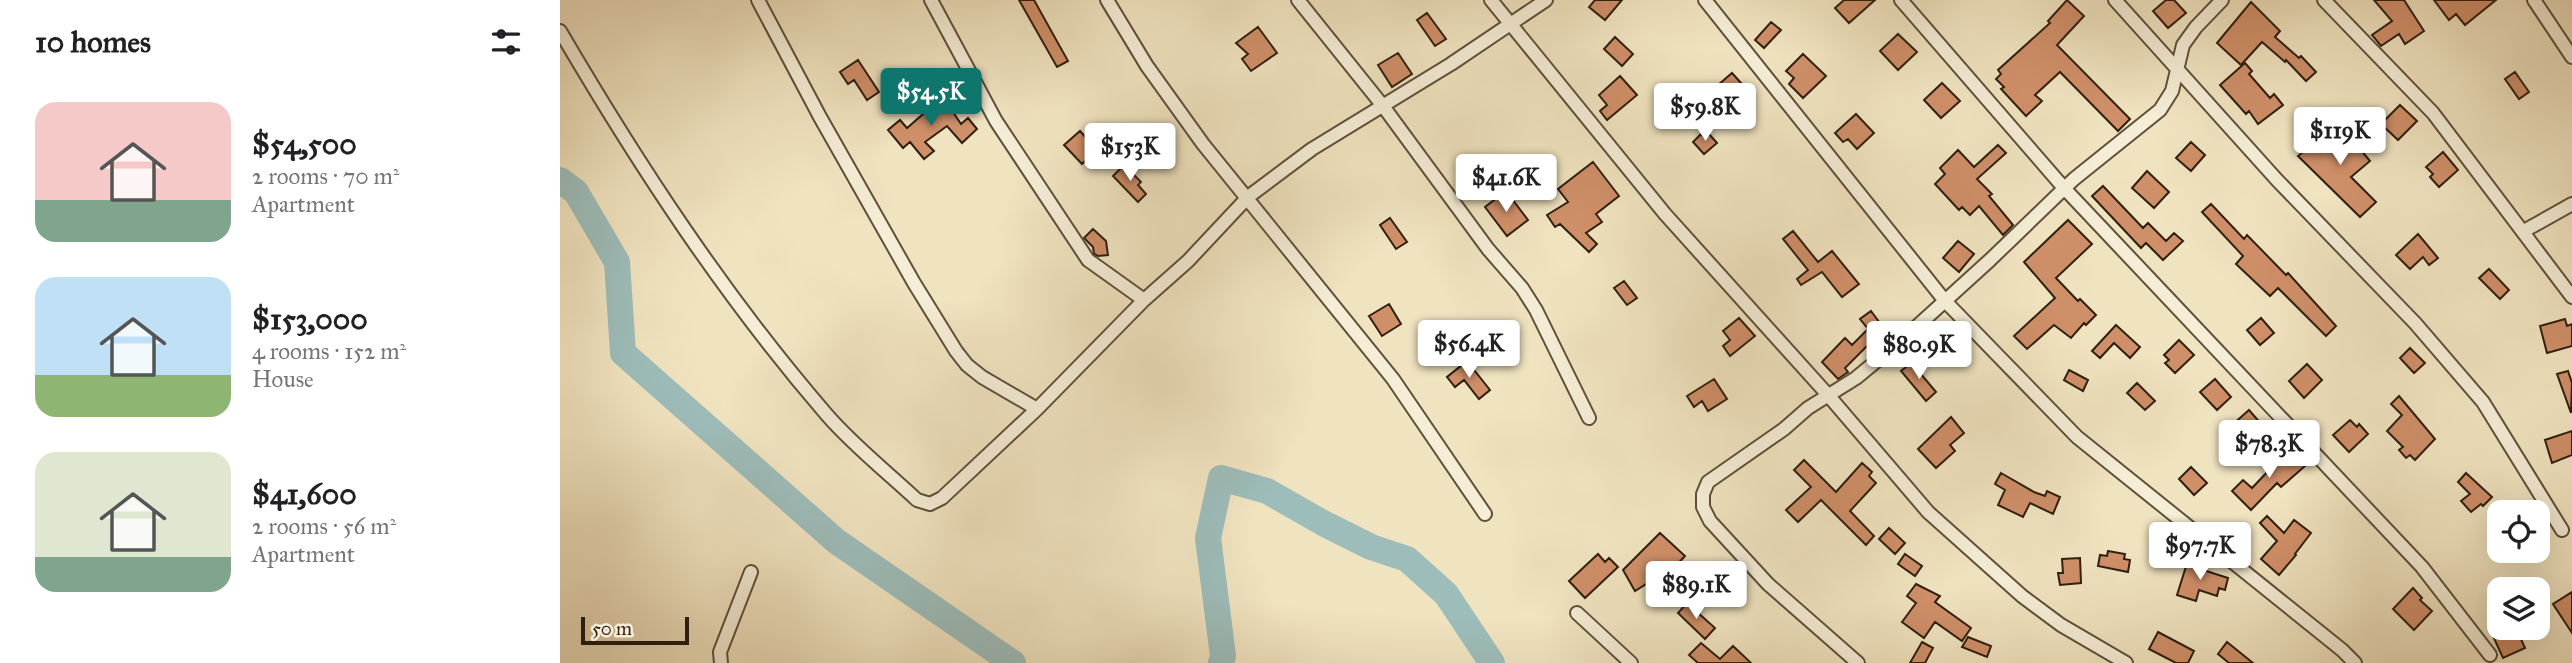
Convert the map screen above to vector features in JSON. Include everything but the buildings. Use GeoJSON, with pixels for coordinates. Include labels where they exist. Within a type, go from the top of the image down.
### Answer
{"type":"FeatureCollection","features":[{"type":"Feature","properties":{"kind":"street"},"geometry":{"type":"LineString","coordinates":[[758,0],[847,165],[956,351],[967,365],[982,377],[1037,409]]}},
{"type":"Feature","properties":{"kind":"street"},"geometry":{"type":"LineString","coordinates":[[931,0],[996,121],[1088,260],[1144,300]]}},
{"type":"Feature","properties":{"kind":"street"},"geometry":{"type":"LineString","coordinates":[[1107,0],[1147,66],[1203,144],[1393,379],[1485,514]]}},
{"type":"Feature","properties":{"kind":"street"},"geometry":{"type":"LineString","coordinates":[[1298,0],[1383,106],[1488,249],[1522,288],[1536,310],[1589,418]]}},
{"type":"Feature","properties":{"kind":"street"},"geometry":{"type":"LineString","coordinates":[[1491,0],[1665,214],[1828,395],[1928,512],[2022,596],[2060,625],[2126,663]]}},
{"type":"Feature","properties":{"kind":"street"},"geometry":{"type":"LineString","coordinates":[[560,31],[618,131],[716,277],[829,417],[917,499],[930,504],[942,498],[1037,409],[1144,300],[1188,261],[1248,197],[1312,149],[1546,0]]}},
{"type":"Feature","properties":{"kind":"street"},"geometry":{"type":"LineString","coordinates":[[1704,0],[1945,301],[2077,438],[2222,552],[2342,650],[2354,663]]}},
{"type":"Feature","properties":{"kind":"street"},"geometry":{"type":"LineString","coordinates":[[1901,0],[2064,188],[2421,567],[2490,655]]}},
{"type":"Feature","properties":{"kind":"street"},"geometry":{"type":"LineString","coordinates":[[2115,0],[2277,180],[2415,323],[2483,402],[2562,530]]}},
{"type":"Feature","properties":{"kind":"street"},"geometry":{"type":"LineString","coordinates":[[1858,663],[1768,584],[1710,521],[1703,506],[1703,494],[1708,482],[1828,395],[1856,378],[1945,301],[2064,188],[2160,110],[2172,91],[2183,46],[2196,27],[2222,0]]}},
{"type":"Feature","properties":{"kind":"street"},"geometry":{"type":"LineString","coordinates":[[2324,0],[2433,113],[2572,297]]}},
{"type":"Feature","properties":{"kind":"street"},"geometry":{"type":"LineString","coordinates":[[2533,0],[2572,57]]}},
{"type":"Feature","properties":{"kind":"street"},"geometry":{"type":"LineString","coordinates":[[2524,231],[2572,204]]}},
{"type":"Feature","properties":{"kind":"street"},"geometry":{"type":"LineString","coordinates":[[721,663],[720,652],[751,572]]}},
{"type":"Feature","properties":{"kind":"street"},"geometry":{"type":"LineString","coordinates":[[1577,613],[1631,663]]}},
{"type":"Feature","properties":{"kind":"waterway"},"geometry":{"type":"LineString","coordinates":[[560,180],[576,192],[617,262],[623,353],[836,541],[1013,663]]}},
{"type":"Feature","properties":{"kind":"waterway"},"geometry":{"type":"LineString","coordinates":[[1221,663],[1223,656],[1208,538],[1221,478],[1267,491],[1371,547],[1407,559],[1446,594],[1492,663]]}}]}
